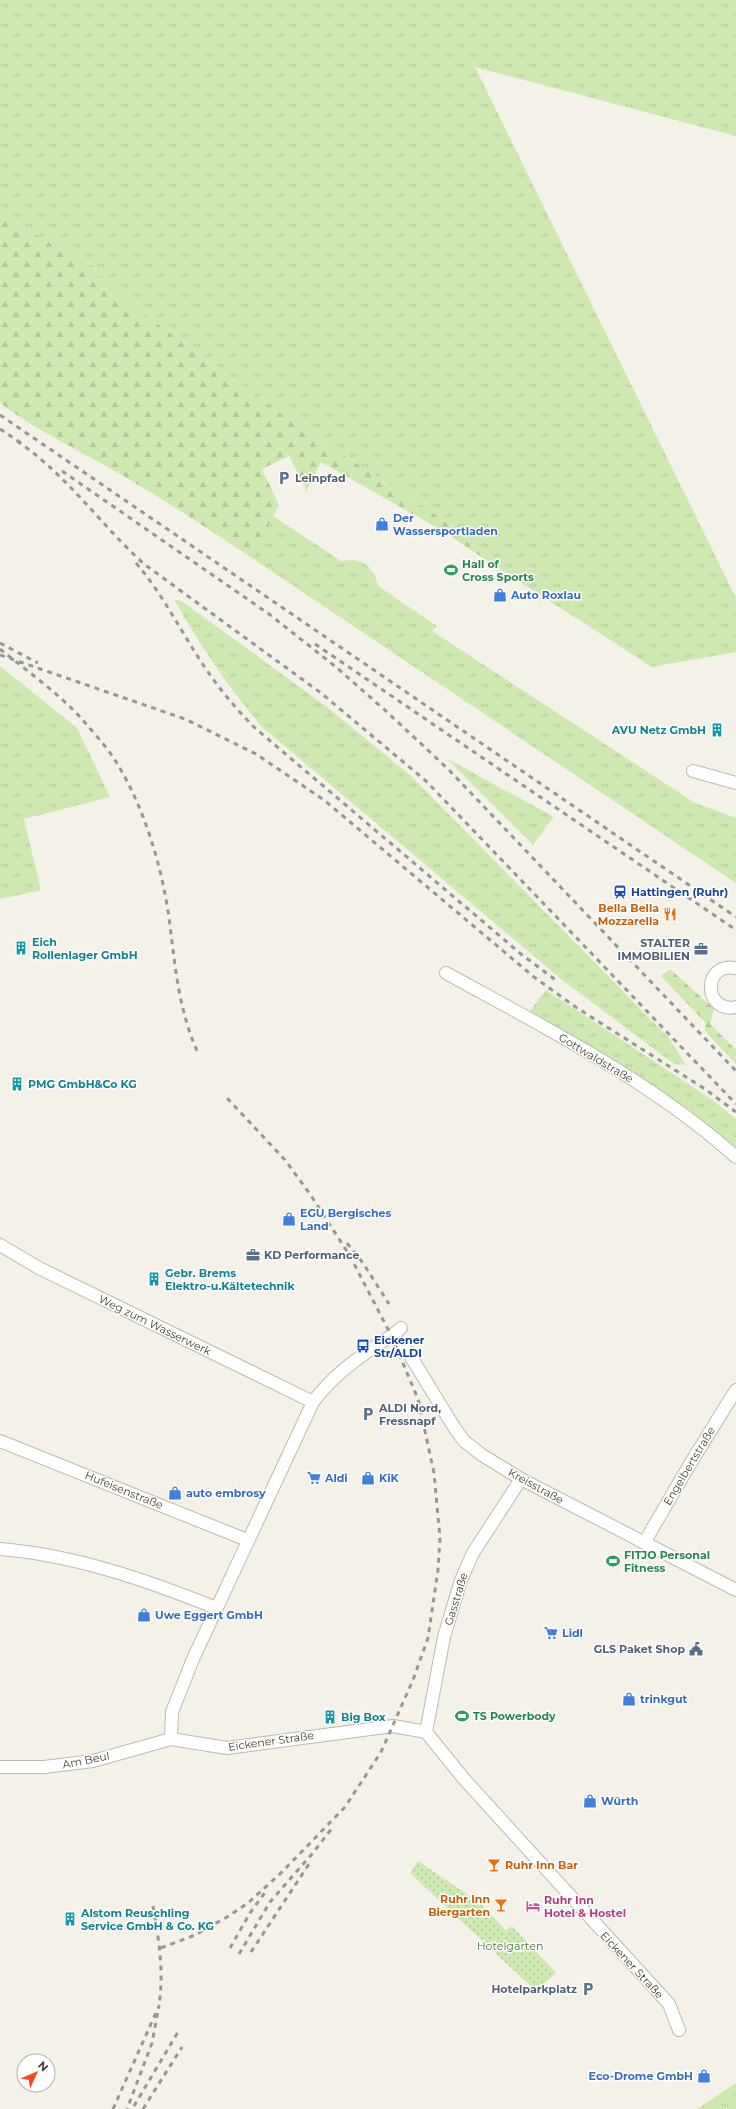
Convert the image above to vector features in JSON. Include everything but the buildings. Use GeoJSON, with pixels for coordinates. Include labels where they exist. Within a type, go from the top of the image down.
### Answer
{"type":"FeatureCollection","features":[{"type":"Feature","properties":{"kind":"street"},"geometry":{"type":"LineString","coordinates":[[693,771],[736,783]]}},
{"type":"Feature","properties":{"kind":"street"},"geometry":{"type":"LineString","coordinates":[[736,968],[729,967],[716,972],[711,981],[710,990],[714,999],[720,1005],[726,1007],[736,1007]]}},
{"type":"Feature","properties":{"kind":"street","name":"Gottwaldstraße"},"geometry":{"type":"LineString","coordinates":[[446,973],[526,1017],[643,1087],[736,1157]]}},
{"type":"Feature","properties":{"kind":"street","name":"Weg zum Wasserwerk"},"geometry":{"type":"LineString","coordinates":[[0,1245],[39,1268],[313,1402]]}},
{"type":"Feature","properties":{"kind":"street"},"geometry":{"type":"LineString","coordinates":[[171,1739],[172,1712],[202,1639],[247,1540],[313,1402],[326,1384],[380,1343],[392,1337],[402,1328]]}},
{"type":"Feature","properties":{"kind":"street","name":"Kreisstraße"},"geometry":{"type":"LineString","coordinates":[[392,1337],[408,1352],[464,1441],[482,1455],[521,1479],[736,1590]]}},
{"type":"Feature","properties":{"kind":"street","name":"Engelbertstraße"},"geometry":{"type":"LineString","coordinates":[[644,1542],[736,1390]]}},
{"type":"Feature","properties":{"kind":"street","name":"Hufeisenstraße"},"geometry":{"type":"LineString","coordinates":[[0,1441],[247,1540]]}},
{"type":"Feature","properties":{"kind":"street","name":"Gasstraße"},"geometry":{"type":"LineString","coordinates":[[426,1732],[444,1638],[461,1580],[473,1553],[521,1479]]}},
{"type":"Feature","properties":{"kind":"street"},"geometry":{"type":"LineString","coordinates":[[0,1549],[95,1566],[141,1580],[216,1608]]}},
{"type":"Feature","properties":{"kind":"street","name":"Eickener Straße"},"geometry":{"type":"LineString","coordinates":[[171,1739],[228,1748],[393,1726],[426,1732],[464,1778],[669,2004],[678,2030]]}},
{"type":"Feature","properties":{"kind":"street","name":"Am Beul"},"geometry":{"type":"LineString","coordinates":[[0,1767],[44,1767],[93,1761],[171,1739]]}},
{"type":"Feature","properties":{"kind":"green space"},"geometry":{"type":"Polygon","coordinates":[[[0,0],[736,0],[736,136],[475,67],[736,598],[736,652],[652,667],[495,566],[450,524],[291,421],[133,306],[91,265],[0,216],[0,0]]]}},
{"type":"Feature","properties":{"kind":"green space"},"geometry":{"type":"Polygon","coordinates":[[[0,216],[91,265],[133,306],[291,421],[450,524],[495,566],[443,531],[321,462],[306,492],[305,487],[289,456],[262,469],[279,505],[255,560],[185,514],[113,470],[13,413],[0,403],[0,216]]]}},
{"type":"Feature","properties":{"kind":"green space"},"geometry":{"type":"Polygon","coordinates":[[[273,516],[341,561],[349,560],[366,564],[373,573],[378,586],[437,626],[432,631],[695,803],[736,818],[736,883],[255,560],[273,516]]]}},
{"type":"Feature","properties":{"kind":"green space"},"geometry":{"type":"Polygon","coordinates":[[[174,599],[183,602],[327,707],[410,775],[669,1038],[686,1065],[674,1064],[561,979],[262,727],[215,665],[174,599]]]}},
{"type":"Feature","properties":{"kind":"green space"},"geometry":{"type":"Polygon","coordinates":[[[0,666],[77,728],[110,797],[24,819],[41,890],[0,899],[0,666]]]}},
{"type":"Feature","properties":{"kind":"green space"},"geometry":{"type":"Polygon","coordinates":[[[446,758],[553,817],[533,845],[446,758]]]}},
{"type":"Feature","properties":{"kind":"green space"},"geometry":{"type":"Polygon","coordinates":[[[670,969],[714,1009],[710,1024],[736,1050],[736,1064],[705,1031],[705,1022],[661,976],[670,969]]]}},
{"type":"Feature","properties":{"kind":"green space"},"geometry":{"type":"Polygon","coordinates":[[[546,990],[714,1101],[736,1119],[736,1150],[578,1040],[530,1011],[546,990]]]}},
{"type":"Feature","properties":{"kind":"green space","name":"Hotelgarten"},"geometry":{"type":"Polygon","coordinates":[[[418,1861],[480,1903],[506,1931],[512,1926],[556,1973],[536,1991],[410,1873],[418,1861]]]}},
{"type":"Feature","properties":{"kind":"green space"},"geometry":{"type":"Polygon","coordinates":[[[736,2083],[736,2109],[697,2109],[736,2083]]]}},
{"type":"Feature","properties":{"kind":"railway"},"geometry":{"type":"LineString","coordinates":[[0,415],[736,917]]}},
{"type":"Feature","properties":{"kind":"railway"},"geometry":{"type":"LineString","coordinates":[[0,429],[21,443]]}},
{"type":"Feature","properties":{"kind":"railway"},"geometry":{"type":"LineString","coordinates":[[17,441],[35,454],[68,484],[128,549],[144,564],[321,693],[426,781],[736,1104]]}},
{"type":"Feature","properties":{"kind":"railway"},"geometry":{"type":"LineString","coordinates":[[62,471],[269,614],[336,667],[387,712],[448,769],[736,1071]]}},
{"type":"Feature","properties":{"kind":"railway"},"geometry":{"type":"LineString","coordinates":[[136,563],[156,589],[213,679],[230,701],[255,728],[521,954],[557,981]]}},
{"type":"Feature","properties":{"kind":"railway"},"geometry":{"type":"LineString","coordinates":[[0,643],[38,663]]}},
{"type":"Feature","properties":{"kind":"railway"},"geometry":{"type":"LineString","coordinates":[[315,644],[736,930]]}},
{"type":"Feature","properties":{"kind":"railway"},"geometry":{"type":"LineString","coordinates":[[0,649],[72,708],[115,760],[134,795],[149,833],[165,892],[181,1001],[185,1018],[198,1053]]}},
{"type":"Feature","properties":{"kind":"railway"},"geometry":{"type":"LineString","coordinates":[[0,655],[185,719],[256,754],[324,800],[534,977],[577,1008],[705,1089],[736,1112]]}},
{"type":"Feature","properties":{"kind":"railway"},"geometry":{"type":"LineString","coordinates":[[161,1948],[195,1935],[248,1903],[283,1871],[345,1807],[381,1752],[413,1680],[428,1638],[438,1570],[440,1538],[434,1473],[418,1399],[392,1337],[350,1256],[310,1194],[285,1160],[227,1098]]}},
{"type":"Feature","properties":{"kind":"railway"},"geometry":{"type":"LineString","coordinates":[[347,1243],[363,1263],[389,1304]]}},
{"type":"Feature","properties":{"kind":"railway"},"geometry":{"type":"LineString","coordinates":[[239,1954],[270,1902],[312,1854],[333,1827]]}},
{"type":"Feature","properties":{"kind":"railway"},"geometry":{"type":"LineString","coordinates":[[251,1952],[309,1864]]}},
{"type":"Feature","properties":{"kind":"railway"},"geometry":{"type":"LineString","coordinates":[[230,1948],[250,1913],[266,1891]]}},
{"type":"Feature","properties":{"kind":"railway"},"geometry":{"type":"LineString","coordinates":[[153,1906],[159,1943],[161,1968],[159,2006]]}},
{"type":"Feature","properties":{"kind":"railway"},"geometry":{"type":"LineString","coordinates":[[113,2109],[159,2006],[152,2043],[127,2109]]}},
{"type":"Feature","properties":{"kind":"railway"},"geometry":{"type":"LineString","coordinates":[[134,2106],[178,2032]]}},
{"type":"Feature","properties":{"kind":"railway"},"geometry":{"type":"LineString","coordinates":[[143,2109],[182,2047]]}},
{"type":"Feature","properties":{"kind":"place","name":"Leinpfad"},"geometry":{"type":"Point","coordinates":[284,478]}},
{"type":"Feature","properties":{"kind":"place","name":"Der Wassersportladen"},"geometry":{"type":"Point","coordinates":[382,524]}},
{"type":"Feature","properties":{"kind":"place","name":"Hall of Cross Sports"},"geometry":{"type":"Point","coordinates":[451,570]}},
{"type":"Feature","properties":{"kind":"place","name":"Auto Roxlau"},"geometry":{"type":"Point","coordinates":[500,595]}},
{"type":"Feature","properties":{"kind":"place","name":"AVU Netz GmbH"},"geometry":{"type":"Point","coordinates":[717,730]}},
{"type":"Feature","properties":{"kind":"place","name":"Hattingen (Ruhr)"},"geometry":{"type":"Point","coordinates":[620,892]}},
{"type":"Feature","properties":{"kind":"place","name":"Bella Bella Mozzarella"},"geometry":{"type":"Point","coordinates":[670,914]}},
{"type":"Feature","properties":{"kind":"place","name":"Eich Rollenlager GmbH"},"geometry":{"type":"Point","coordinates":[21,948]}},
{"type":"Feature","properties":{"kind":"place","name":"STALTER IMMOBILIEN"},"geometry":{"type":"Point","coordinates":[701,949]}},
{"type":"Feature","properties":{"kind":"place","name":"PMG GmbH&Co KG"},"geometry":{"type":"Point","coordinates":[17,1084]}},
{"type":"Feature","properties":{"kind":"place","name":"EGU Bergisches Land"},"geometry":{"type":"Point","coordinates":[289,1219]}},
{"type":"Feature","properties":{"kind":"place","name":"KD Performance"},"geometry":{"type":"Point","coordinates":[253,1255]}},
{"type":"Feature","properties":{"kind":"place","name":"Gebr. Brems Elektro-u.Kältetechnik"},"geometry":{"type":"Point","coordinates":[154,1279]}},
{"type":"Feature","properties":{"kind":"place","name":"Eickener Str/ALDI"},"geometry":{"type":"Point","coordinates":[363,1346]}},
{"type":"Feature","properties":{"kind":"place","name":"ALDI Nord, Fressnapf"},"geometry":{"type":"Point","coordinates":[368,1414]}},
{"type":"Feature","properties":{"kind":"place","name":"Aldi"},"geometry":{"type":"Point","coordinates":[314,1478]}},
{"type":"Feature","properties":{"kind":"place","name":"KiK"},"geometry":{"type":"Point","coordinates":[368,1478]}},
{"type":"Feature","properties":{"kind":"place","name":"auto embrosy"},"geometry":{"type":"Point","coordinates":[175,1493]}},
{"type":"Feature","properties":{"kind":"place","name":"FITJO Personal Fitness"},"geometry":{"type":"Point","coordinates":[613,1561]}},
{"type":"Feature","properties":{"kind":"place","name":"Uwe Eggert GmbH"},"geometry":{"type":"Point","coordinates":[144,1615]}},
{"type":"Feature","properties":{"kind":"place","name":"Lidl"},"geometry":{"type":"Point","coordinates":[551,1633]}},
{"type":"Feature","properties":{"kind":"place","name":"GLS Paket Shop"},"geometry":{"type":"Point","coordinates":[696,1649]}},
{"type":"Feature","properties":{"kind":"place","name":"trinkgut"},"geometry":{"type":"Point","coordinates":[629,1699]}},
{"type":"Feature","properties":{"kind":"place","name":"TS Powerbody"},"geometry":{"type":"Point","coordinates":[462,1716]}},
{"type":"Feature","properties":{"kind":"place","name":"Big Box"},"geometry":{"type":"Point","coordinates":[330,1717]}},
{"type":"Feature","properties":{"kind":"place","name":"Würth"},"geometry":{"type":"Point","coordinates":[590,1801]}},
{"type":"Feature","properties":{"kind":"place","name":"Ruhr Inn Bar"},"geometry":{"type":"Point","coordinates":[494,1865]}},
{"type":"Feature","properties":{"kind":"place","name":"Ruhr Inn Biergarten"},"geometry":{"type":"Point","coordinates":[501,1905]}},
{"type":"Feature","properties":{"kind":"place","name":"Ruhr Inn Hotel & Hostel"},"geometry":{"type":"Point","coordinates":[533,1906]}},
{"type":"Feature","properties":{"kind":"place","name":"Alstom Reuschling Service GmbH & Co. KG"},"geometry":{"type":"Point","coordinates":[70,1919]}},
{"type":"Feature","properties":{"kind":"place","name":"Hotelparkplatz"},"geometry":{"type":"Point","coordinates":[588,1989]}},
{"type":"Feature","properties":{"kind":"place","name":"Eco-Drome GmbH"},"geometry":{"type":"Point","coordinates":[704,2076]}}]}
